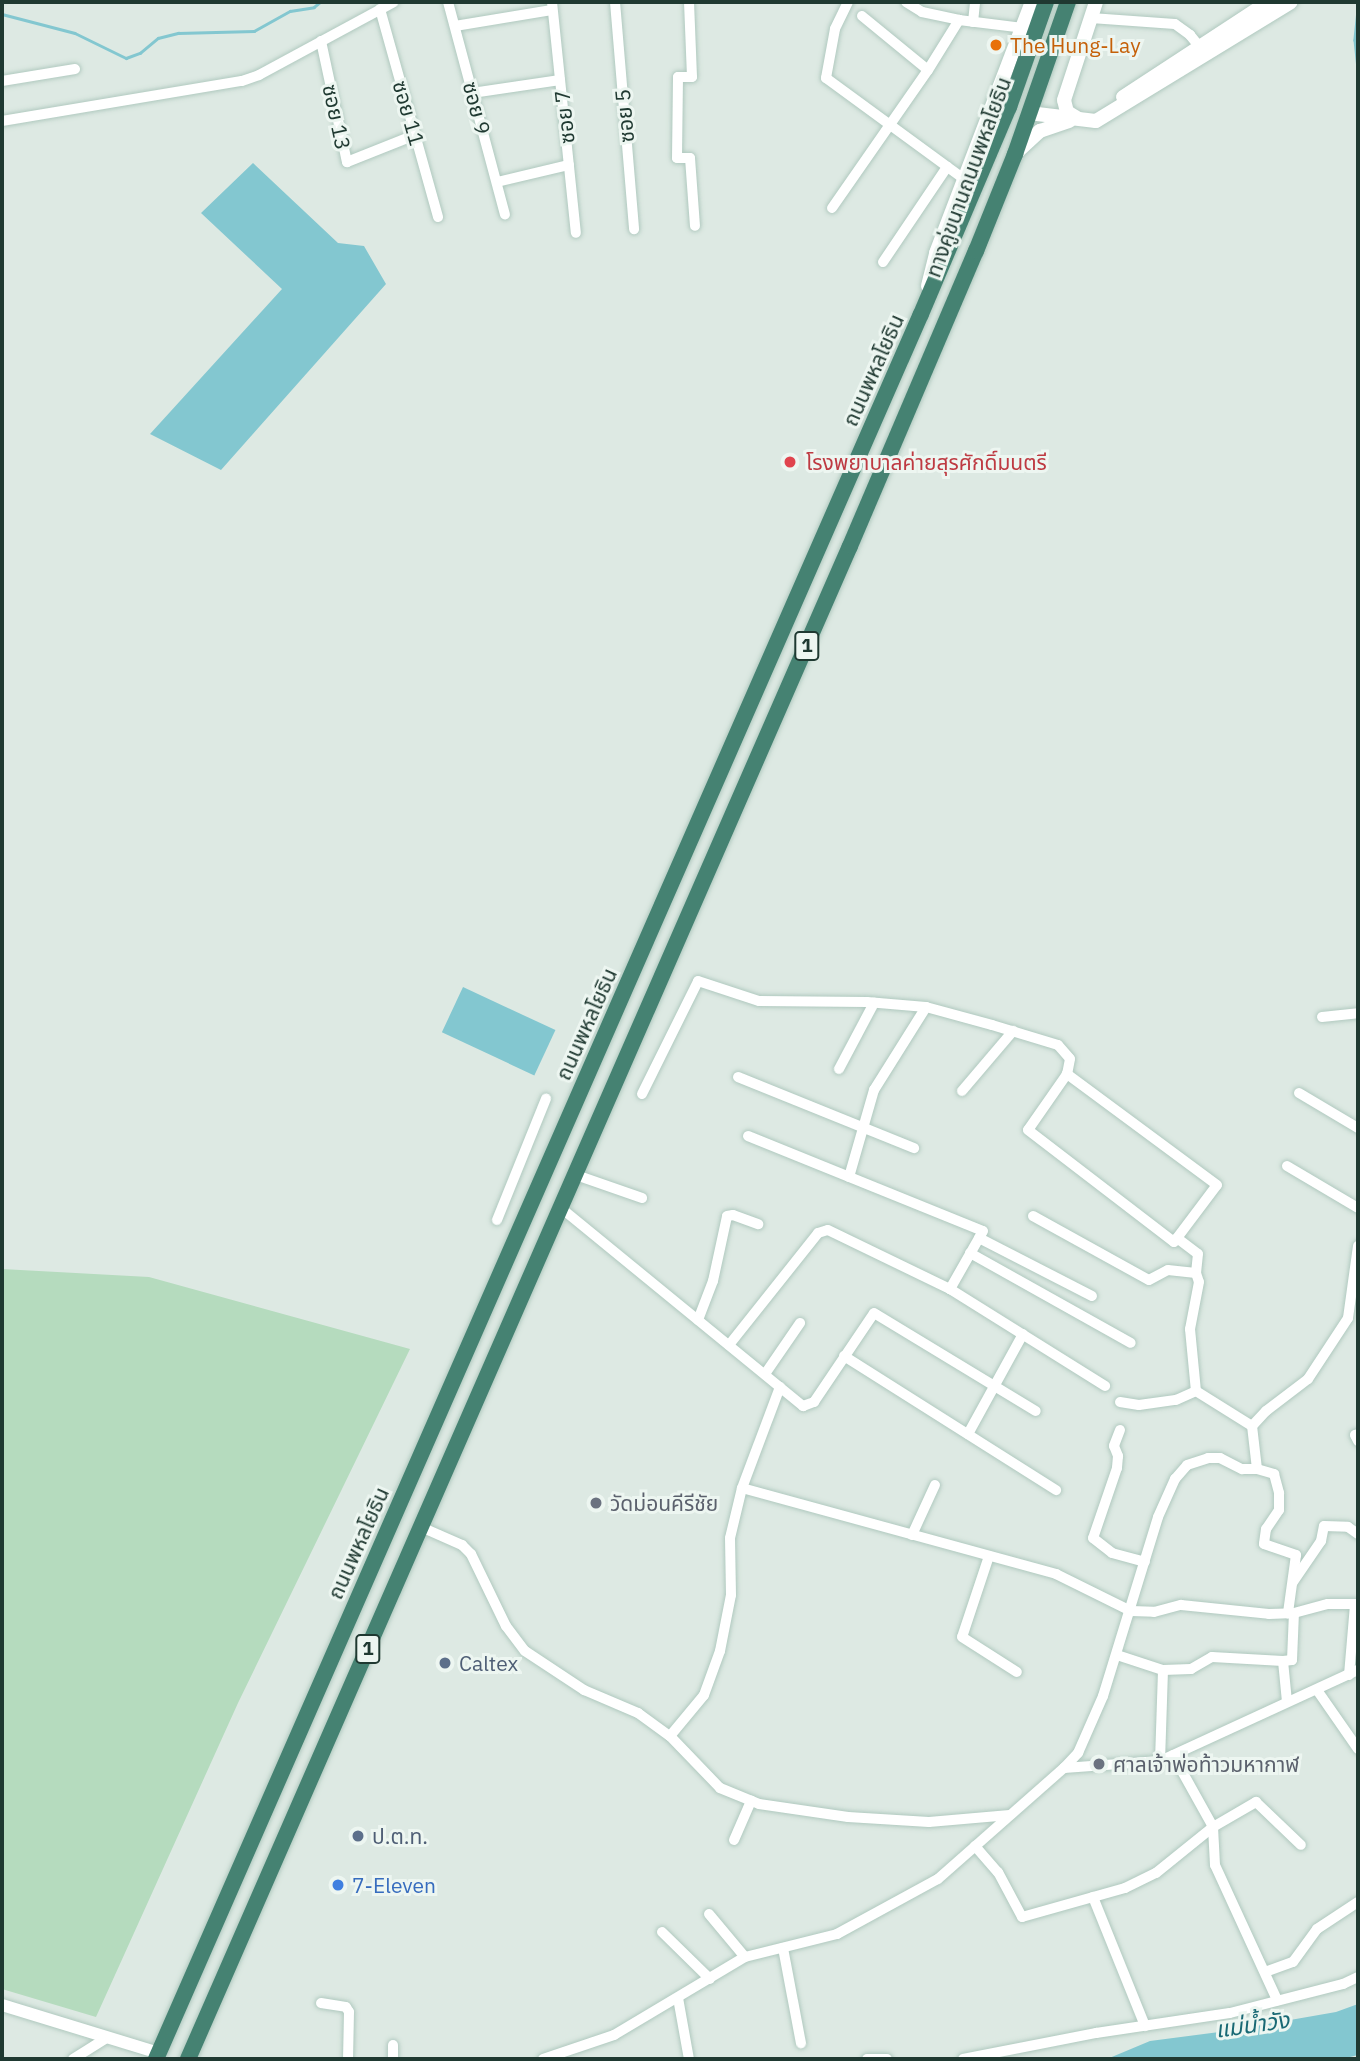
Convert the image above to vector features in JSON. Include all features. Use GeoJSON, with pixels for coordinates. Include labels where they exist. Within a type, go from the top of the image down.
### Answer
{"type":"FeatureCollection","features":[{"type":"Feature","properties":{"kind":"highway","name":"ถนนพหลโยธิน"},"geometry":{"type":"LineString","coordinates":[[163,2057],[520,1225],[921,314],[1009,107],[1046,2]]}},
{"type":"Feature","properties":{"kind":"highway","name":"1"},"geometry":{"type":"LineString","coordinates":[[188,2059],[856,534],[1015,154],[1068,2]]}},
{"type":"Feature","properties":{"kind":"highway"},"geometry":{"type":"LineString","coordinates":[[1009,107],[1029,113]]}},
{"type":"Feature","properties":{"kind":"highway"},"geometry":{"type":"LineString","coordinates":[[520,1225],[547,1239]]}},
{"type":"Feature","properties":{"kind":"main road","name":"ทางคู่ขนานถนนพหลโยธิน"},"geometry":{"type":"LineString","coordinates":[[921,314],[936,253],[1032,2]]}},
{"type":"Feature","properties":{"kind":"main road"},"geometry":{"type":"LineString","coordinates":[[1077,118],[1068,111],[1064,100],[1097,2]]}},
{"type":"Feature","properties":{"kind":"main road"},"geometry":{"type":"LineString","coordinates":[[1029,113],[1096,121],[1113,109],[1125,95],[1199,46],[1291,2]]}},
{"type":"Feature","properties":{"kind":"main road"},"geometry":{"type":"LineString","coordinates":[[1113,109],[1130,103],[1228,34],[1259,4]]}},
{"type":"Feature","properties":{"kind":"main road"},"geometry":{"type":"LineString","coordinates":[[1015,154],[1040,131],[1077,118]]}},
{"type":"Feature","properties":{"kind":"street"},"geometry":{"type":"LineString","coordinates":[[2,121],[243,80],[259,75],[394,2]]}},
{"type":"Feature","properties":{"kind":"street","name":"ซอย 9"},"geometry":{"type":"LineString","coordinates":[[448,2],[505,214]]}},
{"type":"Feature","properties":{"kind":"street","name":"ซอย 5"},"geometry":{"type":"LineString","coordinates":[[615,2],[634,229]]}},
{"type":"Feature","properties":{"kind":"street"},"geometry":{"type":"LineString","coordinates":[[689,2],[692,77],[678,77],[677,158],[690,158],[695,226]]}},
{"type":"Feature","properties":{"kind":"street"},"geometry":{"type":"LineString","coordinates":[[848,2],[835,29],[826,78],[964,179]]}},
{"type":"Feature","properties":{"kind":"street"},"geometry":{"type":"LineString","coordinates":[[906,2],[922,12],[959,20],[1023,28]]}},
{"type":"Feature","properties":{"kind":"street"},"geometry":{"type":"LineString","coordinates":[[973,22],[975,2]]}},
{"type":"Feature","properties":{"kind":"street"},"geometry":{"type":"LineString","coordinates":[[454,26],[552,6]]}},
{"type":"Feature","properties":{"kind":"street","name":"ซอย 7"},"geometry":{"type":"LineString","coordinates":[[552,6],[576,233]]}},
{"type":"Feature","properties":{"kind":"street","name":"ซอย 11"},"geometry":{"type":"LineString","coordinates":[[380,9],[438,217]]}},
{"type":"Feature","properties":{"kind":"street"},"geometry":{"type":"LineString","coordinates":[[862,16],[928,70]]}},
{"type":"Feature","properties":{"kind":"street"},"geometry":{"type":"LineString","coordinates":[[1091,18],[1174,24],[1190,34],[1199,46]]}},
{"type":"Feature","properties":{"kind":"street"},"geometry":{"type":"LineString","coordinates":[[832,208],[928,70],[959,20]]}},
{"type":"Feature","properties":{"kind":"street","name":"ซอย 13"},"geometry":{"type":"LineString","coordinates":[[321,41],[347,162],[415,135]]}},
{"type":"Feature","properties":{"kind":"street"},"geometry":{"type":"LineString","coordinates":[[2,81],[75,69]]}},
{"type":"Feature","properties":{"kind":"street"},"geometry":{"type":"LineString","coordinates":[[472,93],[560,80]]}},
{"type":"Feature","properties":{"kind":"street"},"geometry":{"type":"LineString","coordinates":[[497,182],[569,165]]}},
{"type":"Feature","properties":{"kind":"street"},"geometry":{"type":"LineString","coordinates":[[883,262],[947,167]]}},
{"type":"Feature","properties":{"kind":"street"},"geometry":{"type":"LineString","coordinates":[[642,1094],[698,981],[759,1001],[874,1003],[926,1007],[1013,1031],[1058,1045],[1070,1059],[1068,1074],[1028,1129],[1174,1242],[1217,1185],[1068,1074]]}},
{"type":"Feature","properties":{"kind":"street"},"geometry":{"type":"LineString","coordinates":[[839,1069],[874,1003]]}},
{"type":"Feature","properties":{"kind":"street"},"geometry":{"type":"LineString","coordinates":[[849,1177],[874,1090],[926,1007]]}},
{"type":"Feature","properties":{"kind":"street"},"geometry":{"type":"LineString","coordinates":[[1322,1017],[1358,1013]]}},
{"type":"Feature","properties":{"kind":"street"},"geometry":{"type":"LineString","coordinates":[[962,1091],[1013,1031]]}},
{"type":"Feature","properties":{"kind":"street"},"geometry":{"type":"LineString","coordinates":[[738,1077],[914,1148]]}},
{"type":"Feature","properties":{"kind":"street"},"geometry":{"type":"LineString","coordinates":[[1299,1093],[1358,1128]]}},
{"type":"Feature","properties":{"kind":"street"},"geometry":{"type":"LineString","coordinates":[[497,1220],[546,1099]]}},
{"type":"Feature","properties":{"kind":"street"},"geometry":{"type":"LineString","coordinates":[[748,1136],[983,1231],[950,1289]]}},
{"type":"Feature","properties":{"kind":"street"},"geometry":{"type":"LineString","coordinates":[[1287,1166],[1358,1208]]}},
{"type":"Feature","properties":{"kind":"street"},"geometry":{"type":"LineString","coordinates":[[576,1175],[642,1198]]}},
{"type":"Feature","properties":{"kind":"street"},"geometry":{"type":"LineString","coordinates":[[561,1208],[803,1406],[814,1402],[874,1312],[1036,1411]]}},
{"type":"Feature","properties":{"kind":"street"},"geometry":{"type":"LineString","coordinates":[[698,1320],[713,1281],[727,1216],[733,1215],[758,1224]]}},
{"type":"Feature","properties":{"kind":"street"},"geometry":{"type":"LineString","coordinates":[[1033,1216],[1149,1280],[1163,1270],[1196,1273]]}},
{"type":"Feature","properties":{"kind":"street"},"geometry":{"type":"LineString","coordinates":[[729,1345],[824,1230],[832,1231],[950,1289],[1105,1385]]}},
{"type":"Feature","properties":{"kind":"street"},"geometry":{"type":"LineString","coordinates":[[979,1238],[1092,1296]]}},
{"type":"Feature","properties":{"kind":"street"},"geometry":{"type":"LineString","coordinates":[[1177,1238],[1198,1254],[1196,1273],[1199,1282],[1191,1329],[1196,1391]]}},
{"type":"Feature","properties":{"kind":"street"},"geometry":{"type":"LineString","coordinates":[[1252,1426],[1266,1411],[1308,1379],[1348,1318],[1358,1246]]}},
{"type":"Feature","properties":{"kind":"street"},"geometry":{"type":"LineString","coordinates":[[970,1253],[1131,1343]]}},
{"type":"Feature","properties":{"kind":"street"},"geometry":{"type":"LineString","coordinates":[[765,1374],[800,1323]]}},
{"type":"Feature","properties":{"kind":"street"},"geometry":{"type":"LineString","coordinates":[[968,1434],[1023,1334]]}},
{"type":"Feature","properties":{"kind":"street"},"geometry":{"type":"LineString","coordinates":[[844,1356],[1056,1490]]}},
{"type":"Feature","properties":{"kind":"street"},"geometry":{"type":"LineString","coordinates":[[670,1736],[704,1695],[720,1651],[731,1595],[730,1538],[742,1488],[780,1387]]}},
{"type":"Feature","properties":{"kind":"street"},"geometry":{"type":"LineString","coordinates":[[1196,1391],[1252,1426]]}},
{"type":"Feature","properties":{"kind":"street"},"geometry":{"type":"LineString","coordinates":[[1120,1402],[1139,1405],[1176,1400],[1196,1391]]}},
{"type":"Feature","properties":{"kind":"street"},"geometry":{"type":"LineString","coordinates":[[1252,1426],[1258,1469]]}},
{"type":"Feature","properties":{"kind":"street"},"geometry":{"type":"LineString","coordinates":[[1120,1430],[1114,1446],[1118,1456],[1117,1468],[1093,1538],[1112,1553],[1145,1562]]}},
{"type":"Feature","properties":{"kind":"street"},"geometry":{"type":"LineString","coordinates":[[1358,1434],[1355,1435],[1358,1441]]}},
{"type":"Feature","properties":{"kind":"street"},"geometry":{"type":"LineString","coordinates":[[543,2059],[614,2035],[745,1957],[827,1938],[939,1879],[1064,1768],[1087,1737],[1117,1655],[1158,1517],[1175,1479],[1187,1465],[1198,1460],[1220,1458],[1242,1469],[1258,1469],[1275,1477],[1280,1505],[1277,1516],[1266,1529],[1264,1544],[1295,1554],[1291,1613],[1292,1660],[1212,1657],[1191,1669],[1163,1670],[1117,1655]]}},
{"type":"Feature","properties":{"kind":"street"},"geometry":{"type":"LineString","coordinates":[[912,1535],[935,1485]]}},
{"type":"Feature","properties":{"kind":"street"},"geometry":{"type":"LineString","coordinates":[[742,1488],[1056,1574],[1131,1611],[1154,1612],[1181,1605],[1291,1613],[1328,1604],[1356,1604],[1354,1672],[1160,1761],[1064,1768]]}},
{"type":"Feature","properties":{"kind":"street"},"geometry":{"type":"LineString","coordinates":[[1292,1583],[1321,1541],[1325,1526],[1348,1527],[1358,1534]]}},
{"type":"Feature","properties":{"kind":"street"},"geometry":{"type":"LineString","coordinates":[[421,1527],[462,1545],[471,1554],[506,1626],[526,1651],[584,1690],[638,1713],[670,1736],[720,1788],[751,1801],[848,1817],[916,1821],[1010,1815]]}},
{"type":"Feature","properties":{"kind":"street"},"geometry":{"type":"LineString","coordinates":[[989,1556],[962,1637],[1017,1672]]}},
{"type":"Feature","properties":{"kind":"street"},"geometry":{"type":"LineString","coordinates":[[1283,1661],[1287,1702]]}},
{"type":"Feature","properties":{"kind":"street"},"geometry":{"type":"LineString","coordinates":[[1160,1761],[1163,1670]]}},
{"type":"Feature","properties":{"kind":"street"},"geometry":{"type":"LineString","coordinates":[[1317,1690],[1358,1749]]}},
{"type":"Feature","properties":{"kind":"street"},"geometry":{"type":"LineString","coordinates":[[1174,1755],[1213,1827],[1215,1865],[1277,2000]]}},
{"type":"Feature","properties":{"kind":"street"},"geometry":{"type":"LineString","coordinates":[[734,1840],[751,1801]]}},
{"type":"Feature","properties":{"kind":"street"},"geometry":{"type":"LineString","coordinates":[[975,1846],[998,1872],[1022,1917],[1125,1888],[1156,1873],[1213,1827],[1256,1802],[1301,1845]]}},
{"type":"Feature","properties":{"kind":"street"},"geometry":{"type":"LineString","coordinates":[[1093,1897],[1145,2026]]}},
{"type":"Feature","properties":{"kind":"street"},"geometry":{"type":"LineString","coordinates":[[1265,1972],[1293,1962],[1317,1929],[1358,1902]]}},
{"type":"Feature","properties":{"kind":"street"},"geometry":{"type":"LineString","coordinates":[[709,1914],[745,1957]]}},
{"type":"Feature","properties":{"kind":"street"},"geometry":{"type":"LineString","coordinates":[[662,1932],[710,1979]]}},
{"type":"Feature","properties":{"kind":"street"},"geometry":{"type":"LineString","coordinates":[[783,1948],[801,2043]]}},
{"type":"Feature","properties":{"kind":"street"},"geometry":{"type":"LineString","coordinates":[[962,2059],[1230,2013],[1358,1978]]}},
{"type":"Feature","properties":{"kind":"street"},"geometry":{"type":"LineString","coordinates":[[678,1998],[689,2059]]}},
{"type":"Feature","properties":{"kind":"street"},"geometry":{"type":"LineString","coordinates":[[321,2003],[346,2007],[349,2012],[348,2059]]}},
{"type":"Feature","properties":{"kind":"street"},"geometry":{"type":"LineString","coordinates":[[2,2005],[108,2037],[163,2057]]}},
{"type":"Feature","properties":{"kind":"street"},"geometry":{"type":"LineString","coordinates":[[73,2059],[108,2037]]}},
{"type":"Feature","properties":{"kind":"street"},"geometry":{"type":"LineString","coordinates":[[393,2045],[393,2059]]}},
{"type":"Feature","properties":{"kind":"street"},"geometry":{"type":"LineString","coordinates":[[867,2059],[887,2059]]}},
{"type":"Feature","properties":{"kind":"green space"},"geometry":{"type":"Polygon","coordinates":[[[2,1269],[149,1277],[410,1349],[238,1703],[96,2017],[2,1989],[2,1269]]]}},
{"type":"Feature","properties":{"kind":"water"},"geometry":{"type":"Polygon","coordinates":[[[253,163],[338,243],[364,246],[386,284],[221,470],[150,434],[282,289],[201,213],[253,163]]]}},
{"type":"Feature","properties":{"kind":"water"},"geometry":{"type":"Polygon","coordinates":[[[463,987],[555,1030],[534,1075],[442,1032],[463,987]]]}},
{"type":"Feature","properties":{"kind":"water"},"geometry":{"type":"Polygon","coordinates":[[[1358,2004],[1358,2055],[1342,2059],[1107,2059],[1150,2041],[1336,2012],[1358,2004]]]}},
{"type":"Feature","properties":{"kind":"waterway"},"geometry":{"type":"LineString","coordinates":[[2,14],[75,33],[126,58],[140,53],[158,38],[178,33],[254,31],[290,11],[314,7],[320,2]]}},
{"type":"Feature","properties":{"kind":"waterway"},"geometry":{"type":"LineString","coordinates":[[1358,10],[1355,40],[1358,69]]}},
{"type":"Feature","properties":{"kind":"place","name":"The Hung-Lay"},"geometry":{"type":"Point","coordinates":[996,45]}},
{"type":"Feature","properties":{"kind":"place","name":"โรงพยาบาลค่ายสุรศักดิ์มนตรี"},"geometry":{"type":"Point","coordinates":[790,462]}},
{"type":"Feature","properties":{"kind":"place","name":"วัดม่อนคีรีชัย"},"geometry":{"type":"Point","coordinates":[596,1503]}},
{"type":"Feature","properties":{"kind":"place","name":"Caltex"},"geometry":{"type":"Point","coordinates":[445,1663]}},
{"type":"Feature","properties":{"kind":"place","name":"ศาลเจ้าพ่อท้าวมหากาฬ"},"geometry":{"type":"Point","coordinates":[1099,1764]}},
{"type":"Feature","properties":{"kind":"place","name":"ป.ต.ท."},"geometry":{"type":"Point","coordinates":[358,1836]}},
{"type":"Feature","properties":{"kind":"place","name":"7-Eleven"},"geometry":{"type":"Point","coordinates":[338,1885]}},
{"type":"Feature","properties":{"kind":"water label","name":"แม่น้ำวัง"},"geometry":{"type":"Point","coordinates":[1252,2024]}}]}
